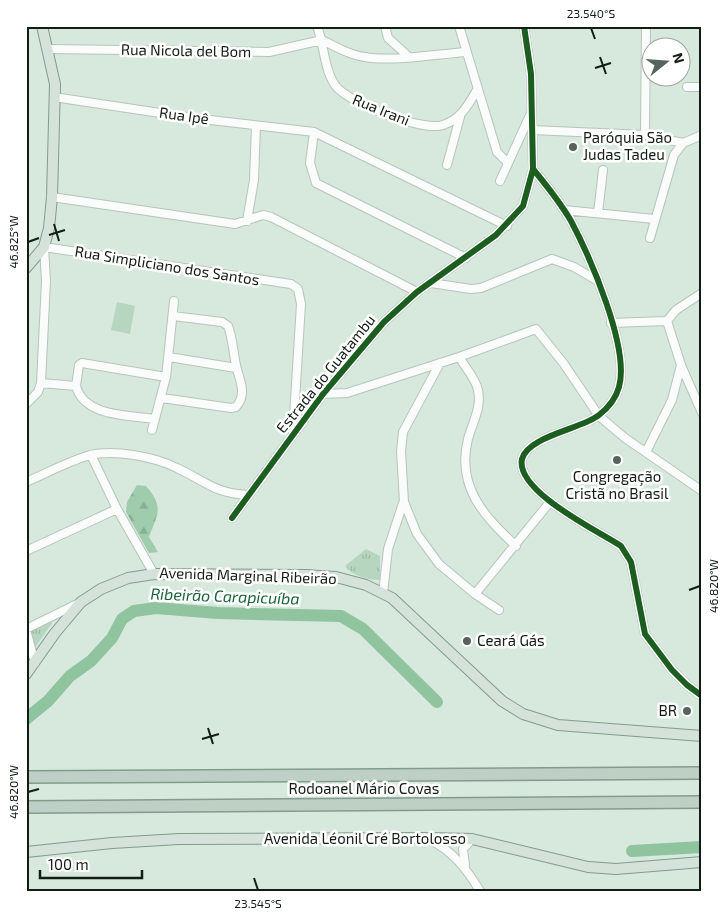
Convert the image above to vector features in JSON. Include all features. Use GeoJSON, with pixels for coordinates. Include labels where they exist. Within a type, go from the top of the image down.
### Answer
{"type":"FeatureCollection","features":[{"type":"Feature","properties":{"kind":"highway","name":"Rodoanel Mário Covas"},"geometry":{"type":"LineString","coordinates":[[26,777],[702,773]]}},
{"type":"Feature","properties":{"kind":"highway","name":"Rodoanel Mário Covas"},"geometry":{"type":"LineString","coordinates":[[26,807],[702,802]]}},
{"type":"Feature","properties":{"kind":"main road"},"geometry":{"type":"LineString","coordinates":[[26,268],[44,247],[49,228],[52,197],[54,97],[56,84],[42,26]]}},
{"type":"Feature","properties":{"kind":"main road","name":"Avenida Marginal Ribeirão"},"geometry":{"type":"LineString","coordinates":[[26,674],[55,633],[81,602],[113,583],[128,578],[154,574],[336,577],[366,585],[405,607],[491,691],[523,714],[558,726],[702,736]]}},
{"type":"Feature","properties":{"kind":"main road","name":"Avenida Léonil Cré Bortolosso"},"geometry":{"type":"LineString","coordinates":[[26,852],[179,839],[427,838],[472,839],[588,867],[616,869],[702,862]]}},
{"type":"Feature","properties":{"kind":"street","name":"Rua Irani"},"geometry":{"type":"LineString","coordinates":[[317,26],[333,83],[350,98],[423,126],[442,126],[460,117]]}},
{"type":"Feature","properties":{"kind":"street"},"geometry":{"type":"LineString","coordinates":[[385,26],[388,38],[408,56]]}},
{"type":"Feature","properties":{"kind":"street"},"geometry":{"type":"LineString","coordinates":[[460,26],[477,90],[497,152],[507,162]]}},
{"type":"Feature","properties":{"kind":"street","name":"Estrada do Guatambu"},"geometry":{"type":"LineString","coordinates":[[232,518],[293,432],[384,322],[417,292],[466,258],[507,226],[523,206],[533,169],[531,74],[524,26]]}},
{"type":"Feature","properties":{"kind":"street"},"geometry":{"type":"LineString","coordinates":[[645,135],[646,26]]}},
{"type":"Feature","properties":{"kind":"street","name":"Rua Nicola del Bom"},"geometry":{"type":"LineString","coordinates":[[49,49],[269,52],[322,40]]}},
{"type":"Feature","properties":{"kind":"street"},"geometry":{"type":"LineString","coordinates":[[322,40],[348,52],[366,57],[466,52]]}},
{"type":"Feature","properties":{"kind":"street"},"geometry":{"type":"LineString","coordinates":[[447,164],[460,117],[477,90]]}},
{"type":"Feature","properties":{"kind":"street","name":"Rua Ipê"},"geometry":{"type":"LineString","coordinates":[[54,97],[256,126],[314,132]]}},
{"type":"Feature","properties":{"kind":"street"},"geometry":{"type":"LineString","coordinates":[[500,181],[531,111]]}},
{"type":"Feature","properties":{"kind":"street"},"geometry":{"type":"LineString","coordinates":[[247,221],[253,187],[256,126]]}},
{"type":"Feature","properties":{"kind":"street"},"geometry":{"type":"LineString","coordinates":[[532,130],[645,135],[682,143]]}},
{"type":"Feature","properties":{"kind":"street"},"geometry":{"type":"LineString","coordinates":[[466,258],[316,183],[310,163],[314,132],[507,226]]}},
{"type":"Feature","properties":{"kind":"street"},"geometry":{"type":"LineString","coordinates":[[650,238],[674,155],[682,143],[702,134]]}},
{"type":"Feature","properties":{"kind":"street"},"geometry":{"type":"LineString","coordinates":[[533,169],[564,210],[598,281],[611,323],[620,367],[619,385],[615,397],[599,416],[540,441],[525,452],[522,460],[522,470],[528,481],[550,502],[621,546],[627,553],[631,562],[645,634],[672,670],[687,685],[702,696]]}},
{"type":"Feature","properties":{"kind":"street"},"geometry":{"type":"LineString","coordinates":[[598,213],[603,170]]}},
{"type":"Feature","properties":{"kind":"street"},"geometry":{"type":"LineString","coordinates":[[52,197],[234,224],[263,215],[271,217],[417,292]]}},
{"type":"Feature","properties":{"kind":"street"},"geometry":{"type":"LineString","coordinates":[[564,210],[655,219]]}},
{"type":"Feature","properties":{"kind":"street"},"geometry":{"type":"LineString","coordinates":[[26,404],[38,392],[42,383],[46,281],[44,247]]}},
{"type":"Feature","properties":{"kind":"street","name":"Rua Simpliciano dos Santos"},"geometry":{"type":"LineString","coordinates":[[44,247],[291,284],[298,289],[301,304],[293,432]]}},
{"type":"Feature","properties":{"kind":"street"},"geometry":{"type":"LineString","coordinates":[[431,283],[471,289],[481,288],[552,258],[574,267],[598,281]]}},
{"type":"Feature","properties":{"kind":"street"},"geometry":{"type":"LineString","coordinates":[[668,321],[676,310],[702,292]]}},
{"type":"Feature","properties":{"kind":"street"},"geometry":{"type":"LineString","coordinates":[[152,430],[166,377],[174,301]]}},
{"type":"Feature","properties":{"kind":"street"},"geometry":{"type":"LineString","coordinates":[[162,398],[204,405],[236,407],[242,390],[242,380],[236,368],[228,326],[222,322],[173,316]]}},
{"type":"Feature","properties":{"kind":"street"},"geometry":{"type":"LineString","coordinates":[[611,323],[668,321]]}},
{"type":"Feature","properties":{"kind":"street"},"geometry":{"type":"LineString","coordinates":[[668,321],[681,365],[702,413]]}},
{"type":"Feature","properties":{"kind":"street"},"geometry":{"type":"LineString","coordinates":[[323,394],[347,393],[459,357],[536,329],[564,364],[599,416],[702,491]]}},
{"type":"Feature","properties":{"kind":"street"},"geometry":{"type":"LineString","coordinates":[[169,357],[236,368]]}},
{"type":"Feature","properties":{"kind":"street"},"geometry":{"type":"LineString","coordinates":[[459,357],[478,390],[477,412],[466,452],[469,488],[481,511],[516,546]]}},
{"type":"Feature","properties":{"kind":"street"},"geometry":{"type":"LineString","coordinates":[[155,419],[89,406],[81,399],[76,386],[79,365],[82,363],[166,377]]}},
{"type":"Feature","properties":{"kind":"street"},"geometry":{"type":"LineString","coordinates":[[440,363],[403,432],[401,451],[404,502],[417,534],[431,554],[475,594],[499,610]]}},
{"type":"Feature","properties":{"kind":"street"},"geometry":{"type":"LineString","coordinates":[[646,452],[672,400],[681,365]]}},
{"type":"Feature","properties":{"kind":"street"},"geometry":{"type":"LineString","coordinates":[[42,383],[76,386]]}},
{"type":"Feature","properties":{"kind":"street"},"geometry":{"type":"LineString","coordinates":[[26,482],[91,455],[130,455],[156,459],[180,469],[207,486],[222,492],[247,495]]}},
{"type":"Feature","properties":{"kind":"street"},"geometry":{"type":"LineString","coordinates":[[91,455],[117,509],[154,574]]}},
{"type":"Feature","properties":{"kind":"street"},"geometry":{"type":"LineString","coordinates":[[383,593],[388,549],[404,502]]}},
{"type":"Feature","properties":{"kind":"street"},"geometry":{"type":"LineString","coordinates":[[475,594],[550,502]]}},
{"type":"Feature","properties":{"kind":"street"},"geometry":{"type":"LineString","coordinates":[[26,551],[117,509]]}},
{"type":"Feature","properties":{"kind":"street"},"geometry":{"type":"LineString","coordinates":[[35,663],[26,630],[81,602]]}},
{"type":"Feature","properties":{"kind":"street"},"geometry":{"type":"LineString","coordinates":[[427,838],[445,847],[465,867],[480,891]]}},
{"type":"Feature","properties":{"kind":"street"},"geometry":{"type":"LineString","coordinates":[[465,867],[463,848],[472,839]]}},
{"type":"Feature","properties":{"kind":"green space"},"geometry":{"type":"Polygon","coordinates":[[[117,302],[135,306],[130,334],[111,330],[117,302]]]}},
{"type":"Feature","properties":{"kind":"green space"},"geometry":{"type":"Polygon","coordinates":[[[137,485],[146,486],[152,493],[157,505],[157,516],[149,537],[158,552],[149,553],[126,512],[127,502],[137,485]]]}},
{"type":"Feature","properties":{"kind":"green space"},"geometry":{"type":"Polygon","coordinates":[[[366,549],[380,556],[380,580],[361,577],[345,566],[366,549]]]}},
{"type":"Feature","properties":{"kind":"green space"},"geometry":{"type":"Polygon","coordinates":[[[49,620],[52,623],[34,649],[29,631],[49,620]]]}},
{"type":"Feature","properties":{"kind":"waterway","name":"Ribeirão Carapicuíba"},"geometry":{"type":"LineString","coordinates":[[26,719],[48,701],[70,676],[91,661],[112,638],[122,619],[134,611],[156,608],[218,613],[341,616],[363,629],[437,702]]}},
{"type":"Feature","properties":{"kind":"waterway","name":"Ribeirão Carapicuíba"},"geometry":{"type":"LineString","coordinates":[[632,851],[702,847]]}},
{"type":"Feature","properties":{"kind":"cycle path"},"geometry":{"type":"LineString","coordinates":[[232,518],[323,394],[384,322],[417,292],[496,235],[523,206],[533,169],[531,74],[524,26]]}},
{"type":"Feature","properties":{"kind":"cycle path"},"geometry":{"type":"LineString","coordinates":[[533,169],[567,214],[588,257],[614,327],[621,370],[618,391],[606,409],[591,420],[534,444],[526,451],[522,459],[523,471],[531,484],[544,497],[560,509],[621,546],[631,562],[645,634],[672,670],[687,685],[702,696]]}},
{"type":"Feature","properties":{"kind":"place","name":"Paróquia São Judas Tadeu"},"geometry":{"type":"Point","coordinates":[573,147]}},
{"type":"Feature","properties":{"kind":"place","name":"Congregação Cristã no Brasil"},"geometry":{"type":"Point","coordinates":[617,460]}},
{"type":"Feature","properties":{"kind":"place","name":"Ceará Gás"},"geometry":{"type":"Point","coordinates":[467,641]}},
{"type":"Feature","properties":{"kind":"place","name":"BR"},"geometry":{"type":"Point","coordinates":[687,711]}}]}
